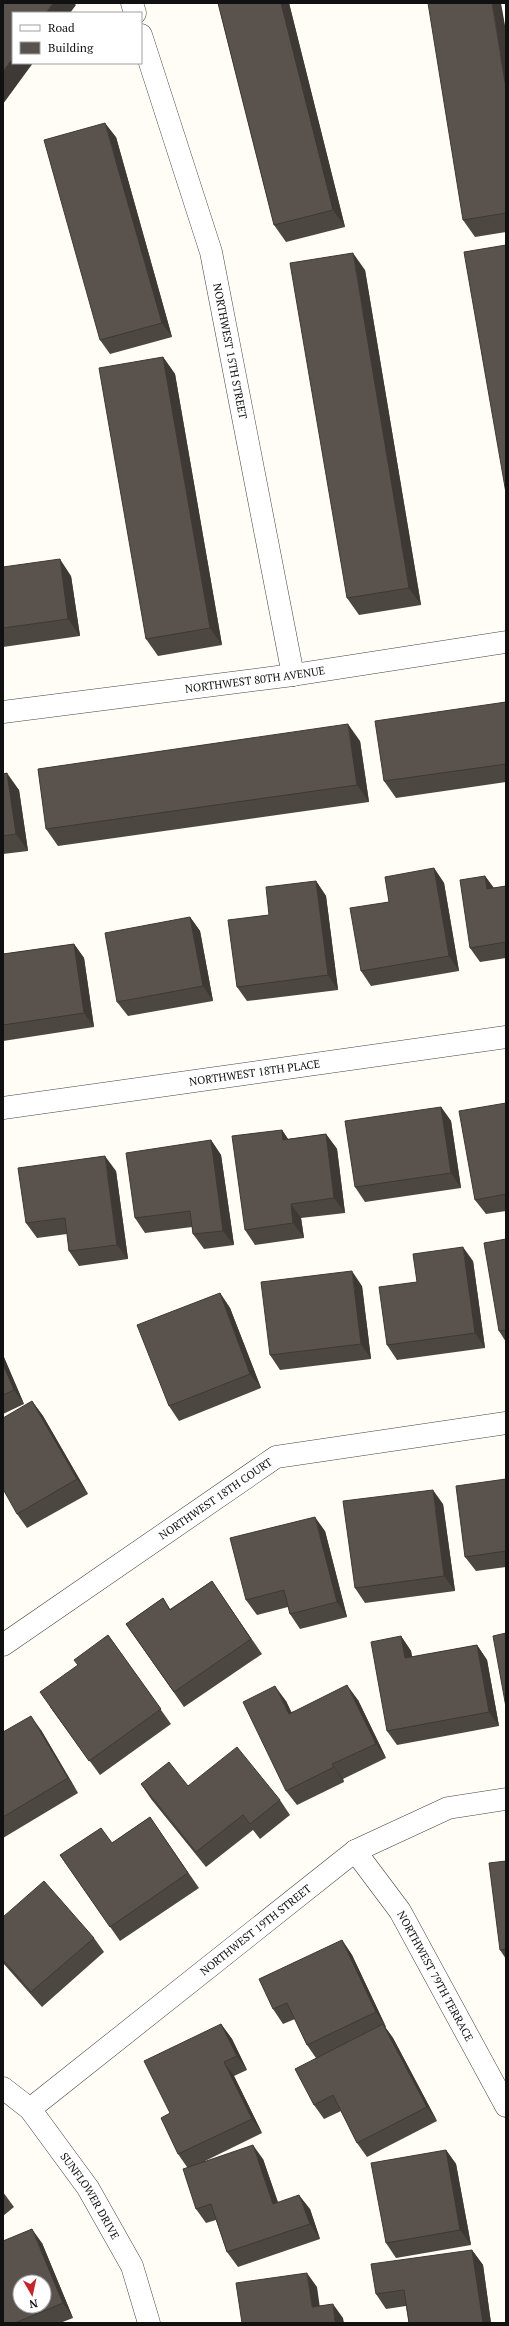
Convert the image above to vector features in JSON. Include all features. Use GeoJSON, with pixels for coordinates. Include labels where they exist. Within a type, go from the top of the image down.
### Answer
{"type":"FeatureCollection","features":[{"type":"Feature","properties":{"kind":"street","name":"NORTHWEST 15TH STREET"},"geometry":{"type":"LineString","coordinates":[[142,38],[211,252],[293,675]]}},
{"type":"Feature","properties":{"kind":"street","name":"NORTHWEST 80TH AVENUE"},"geometry":{"type":"LineString","coordinates":[[3,712],[293,675],[506,642]]}},
{"type":"Feature","properties":{"kind":"street","name":"NORTHWEST 18TH PLACE"},"geometry":{"type":"LineString","coordinates":[[3,1108],[506,1037]]}},
{"type":"Feature","properties":{"kind":"street","name":"NORTHWEST 18TH COURT"},"geometry":{"type":"LineString","coordinates":[[6,1637],[276,1457],[506,1423]]}},
{"type":"Feature","properties":{"kind":"street","name":"NORTHWEST 19TH STREET"},"geometry":{"type":"LineString","coordinates":[[30,2109],[355,1851],[448,1808],[506,1799]]}},
{"type":"Feature","properties":{"kind":"street","name":"NORTHWEST 79TH TERRACE"},"geometry":{"type":"LineString","coordinates":[[355,1851],[400,1911],[506,2106]]}},
{"type":"Feature","properties":{"kind":"street","name":"SUNFLOWER DRIVE"},"geometry":{"type":"LineString","coordinates":[[3,2088],[30,2109],[88,2188],[132,2266],[149,2323]]}},
{"type":"Feature","properties":{"kind":"building"},"geometry":{"type":"Polygon","coordinates":[[[3,3],[53,3],[47,12],[12,12],[12,59],[3,71],[3,3]]]}},
{"type":"Feature","properties":{"kind":"building"},"geometry":{"type":"Polygon","coordinates":[[[218,3],[281,3],[333,210],[274,225],[218,3]]]}},
{"type":"Feature","properties":{"kind":"building"},"geometry":{"type":"Polygon","coordinates":[[[428,3],[492,3],[506,88],[506,213],[463,220],[428,3]]]}},
{"type":"Feature","properties":{"kind":"building"},"geometry":{"type":"Polygon","coordinates":[[[105,123],[162,323],[100,340],[44,140],[105,123]]]}},
{"type":"Feature","properties":{"kind":"building"},"geometry":{"type":"Polygon","coordinates":[[[506,245],[506,493],[464,252],[506,245]]]}},
{"type":"Feature","properties":{"kind":"building"},"geometry":{"type":"Polygon","coordinates":[[[353,253],[409,588],[347,598],[290,263],[353,253]]]}},
{"type":"Feature","properties":{"kind":"building"},"geometry":{"type":"Polygon","coordinates":[[[163,357],[210,628],[146,639],[99,368],[163,357]]]}},
{"type":"Feature","properties":{"kind":"building"},"geometry":{"type":"Polygon","coordinates":[[[60,559],[68,619],[3,628],[3,567],[60,559]]]}},
{"type":"Feature","properties":{"kind":"building"},"geometry":{"type":"Polygon","coordinates":[[[506,702],[506,764],[384,781],[375,721],[506,702]]]}},
{"type":"Feature","properties":{"kind":"building"},"geometry":{"type":"Polygon","coordinates":[[[348,724],[357,785],[46,829],[38,769],[348,724]]]}},
{"type":"Feature","properties":{"kind":"building"},"geometry":{"type":"Polygon","coordinates":[[[7,773],[16,834],[3,836],[3,774],[7,773]]]}},
{"type":"Feature","properties":{"kind":"building"},"geometry":{"type":"Polygon","coordinates":[[[434,868],[449,956],[361,971],[350,908],[389,902],[385,877],[434,868]]]}},
{"type":"Feature","properties":{"kind":"building"},"geometry":{"type":"Polygon","coordinates":[[[485,876],[487,889],[506,886],[506,942],[470,948],[460,880],[485,876]]]}},
{"type":"Feature","properties":{"kind":"building"},"geometry":{"type":"Polygon","coordinates":[[[316,881],[328,975],[237,987],[228,920],[269,915],[266,887],[316,881]]]}},
{"type":"Feature","properties":{"kind":"building"},"geometry":{"type":"Polygon","coordinates":[[[190,917],[203,986],[117,1002],[105,933],[190,917]]]}},
{"type":"Feature","properties":{"kind":"building"},"geometry":{"type":"Polygon","coordinates":[[[74,944],[84,1013],[3,1025],[3,954],[74,944]]]}},
{"type":"Feature","properties":{"kind":"building"},"geometry":{"type":"Polygon","coordinates":[[[506,1103],[506,1194],[475,1200],[459,1111],[506,1103]]]}},
{"type":"Feature","properties":{"kind":"building"},"geometry":{"type":"Polygon","coordinates":[[[441,1107],[451,1173],[355,1187],[345,1121],[441,1107]]]}},
{"type":"Feature","properties":{"kind":"building"},"geometry":{"type":"Polygon","coordinates":[[[282,1130],[283,1140],[326,1134],[334,1198],[291,1204],[293,1223],[245,1230],[232,1136],[282,1130]]]}},
{"type":"Feature","properties":{"kind":"building"},"geometry":{"type":"Polygon","coordinates":[[[211,1140],[223,1231],[193,1234],[190,1211],[135,1218],[126,1153],[211,1140]]]}},
{"type":"Feature","properties":{"kind":"building"},"geometry":{"type":"Polygon","coordinates":[[[105,1156],[117,1245],[69,1251],[65,1218],[26,1223],[18,1168],[105,1156]]]}},
{"type":"Feature","properties":{"kind":"building"},"geometry":{"type":"Polygon","coordinates":[[[506,1239],[506,1330],[499,1331],[484,1243],[506,1239]]]}},
{"type":"Feature","properties":{"kind":"building"},"geometry":{"type":"Polygon","coordinates":[[[463,1247],[475,1333],[387,1345],[379,1287],[417,1282],[413,1254],[463,1247]]]}},
{"type":"Feature","properties":{"kind":"building"},"geometry":{"type":"Polygon","coordinates":[[[352,1271],[361,1344],[270,1355],[261,1282],[352,1271]]]}},
{"type":"Feature","properties":{"kind":"building"},"geometry":{"type":"Polygon","coordinates":[[[220,1293],[250,1374],[169,1406],[137,1325],[220,1293]]]}},
{"type":"Feature","properties":{"kind":"building"},"geometry":{"type":"Polygon","coordinates":[[[3,1364],[14,1390],[3,1395],[3,1364]]]}},
{"type":"Feature","properties":{"kind":"building"},"geometry":{"type":"Polygon","coordinates":[[[32,1401],[77,1479],[17,1514],[3,1489],[3,1418],[32,1401]]]}},
{"type":"Feature","properties":{"kind":"building"},"geometry":{"type":"Polygon","coordinates":[[[506,1479],[506,1551],[465,1557],[456,1486],[506,1479]]]}},
{"type":"Feature","properties":{"kind":"building"},"geometry":{"type":"Polygon","coordinates":[[[433,1490],[444,1576],[355,1588],[343,1501],[433,1490]]]}},
{"type":"Feature","properties":{"kind":"building"},"geometry":{"type":"Polygon","coordinates":[[[315,1517],[337,1602],[290,1614],[284,1590],[246,1600],[230,1538],[315,1517]]]}},
{"type":"Feature","properties":{"kind":"building"},"geometry":{"type":"Polygon","coordinates":[[[212,1581],[251,1639],[174,1692],[126,1624],[163,1598],[170,1610],[212,1581]]]}},
{"type":"Feature","properties":{"kind":"building"},"geometry":{"type":"Polygon","coordinates":[[[506,1633],[506,1707],[493,1636],[506,1633]]]}},
{"type":"Feature","properties":{"kind":"building"},"geometry":{"type":"Polygon","coordinates":[[[108,1635],[161,1709],[89,1761],[40,1692],[78,1665],[74,1660],[108,1635]]]}},
{"type":"Feature","properties":{"kind":"building"},"geometry":{"type":"Polygon","coordinates":[[[401,1636],[405,1658],[477,1645],[489,1712],[387,1731],[371,1642],[401,1636]]]}},
{"type":"Feature","properties":{"kind":"building"},"geometry":{"type":"Polygon","coordinates":[[[347,1685],[376,1744],[332,1764],[334,1767],[286,1791],[243,1702],[275,1686],[289,1714],[347,1685]]]}},
{"type":"Feature","properties":{"kind":"building"},"geometry":{"type":"Polygon","coordinates":[[[31,1716],[68,1778],[3,1817],[3,1732],[31,1716]]]}},
{"type":"Feature","properties":{"kind":"building"},"geometry":{"type":"Polygon","coordinates":[[[237,1747],[280,1800],[250,1824],[243,1815],[196,1852],[141,1784],[169,1762],[188,1786],[237,1747]]]}},
{"type":"Feature","properties":{"kind":"building"},"geometry":{"type":"Polygon","coordinates":[[[150,1817],[188,1873],[110,1927],[60,1855],[101,1828],[112,1843],[150,1817]]]}},
{"type":"Feature","properties":{"kind":"building"},"geometry":{"type":"Polygon","coordinates":[[[506,1861],[506,1949],[500,1950],[489,1863],[506,1861]]]}},
{"type":"Feature","properties":{"kind":"building"},"geometry":{"type":"Polygon","coordinates":[[[44,1881],[94,1938],[31,1992],[3,1960],[3,1917],[44,1881]]]}},
{"type":"Feature","properties":{"kind":"building"},"geometry":{"type":"Polygon","coordinates":[[[342,1940],[376,2012],[307,2045],[287,2003],[273,2009],[259,1979],[342,1940]]]}},
{"type":"Feature","properties":{"kind":"building"},"geometry":{"type":"Polygon","coordinates":[[[221,2024],[237,2056],[224,2062],[252,2119],[178,2154],[161,2118],[170,2113],[144,2061],[221,2024]]]}},
{"type":"Feature","properties":{"kind":"building"},"geometry":{"type":"Polygon","coordinates":[[[383,2024],[427,2107],[357,2143],[333,2095],[314,2105],[295,2069],[383,2024]]]}},
{"type":"Feature","properties":{"kind":"building"},"geometry":{"type":"Polygon","coordinates":[[[253,2145],[273,2204],[299,2195],[310,2224],[227,2252],[211,2204],[196,2209],[183,2169],[253,2145]]]}},
{"type":"Feature","properties":{"kind":"building"},"geometry":{"type":"Polygon","coordinates":[[[446,2150],[460,2230],[386,2243],[371,2163],[446,2150]]]}},
{"type":"Feature","properties":{"kind":"building"},"geometry":{"type":"Polygon","coordinates":[[[32,2229],[51,2274],[12,2274],[12,2314],[37,2314],[15,2323],[3,2323],[3,2241],[32,2229]]]}},
{"type":"Feature","properties":{"kind":"building"},"geometry":{"type":"Polygon","coordinates":[[[472,2250],[483,2323],[409,2323],[404,2290],[376,2294],[371,2264],[472,2250]]]}},
{"type":"Feature","properties":{"kind":"building"},"geometry":{"type":"Polygon","coordinates":[[[307,2273],[312,2307],[333,2304],[335,2323],[242,2323],[236,2283],[307,2273]]]}},
{"type":"Feature","properties":{"kind":"building"},"geometry":{"type":"Polygon","coordinates":[[[52,2277],[63,2303],[52,2308],[52,2277]]]}}]}
